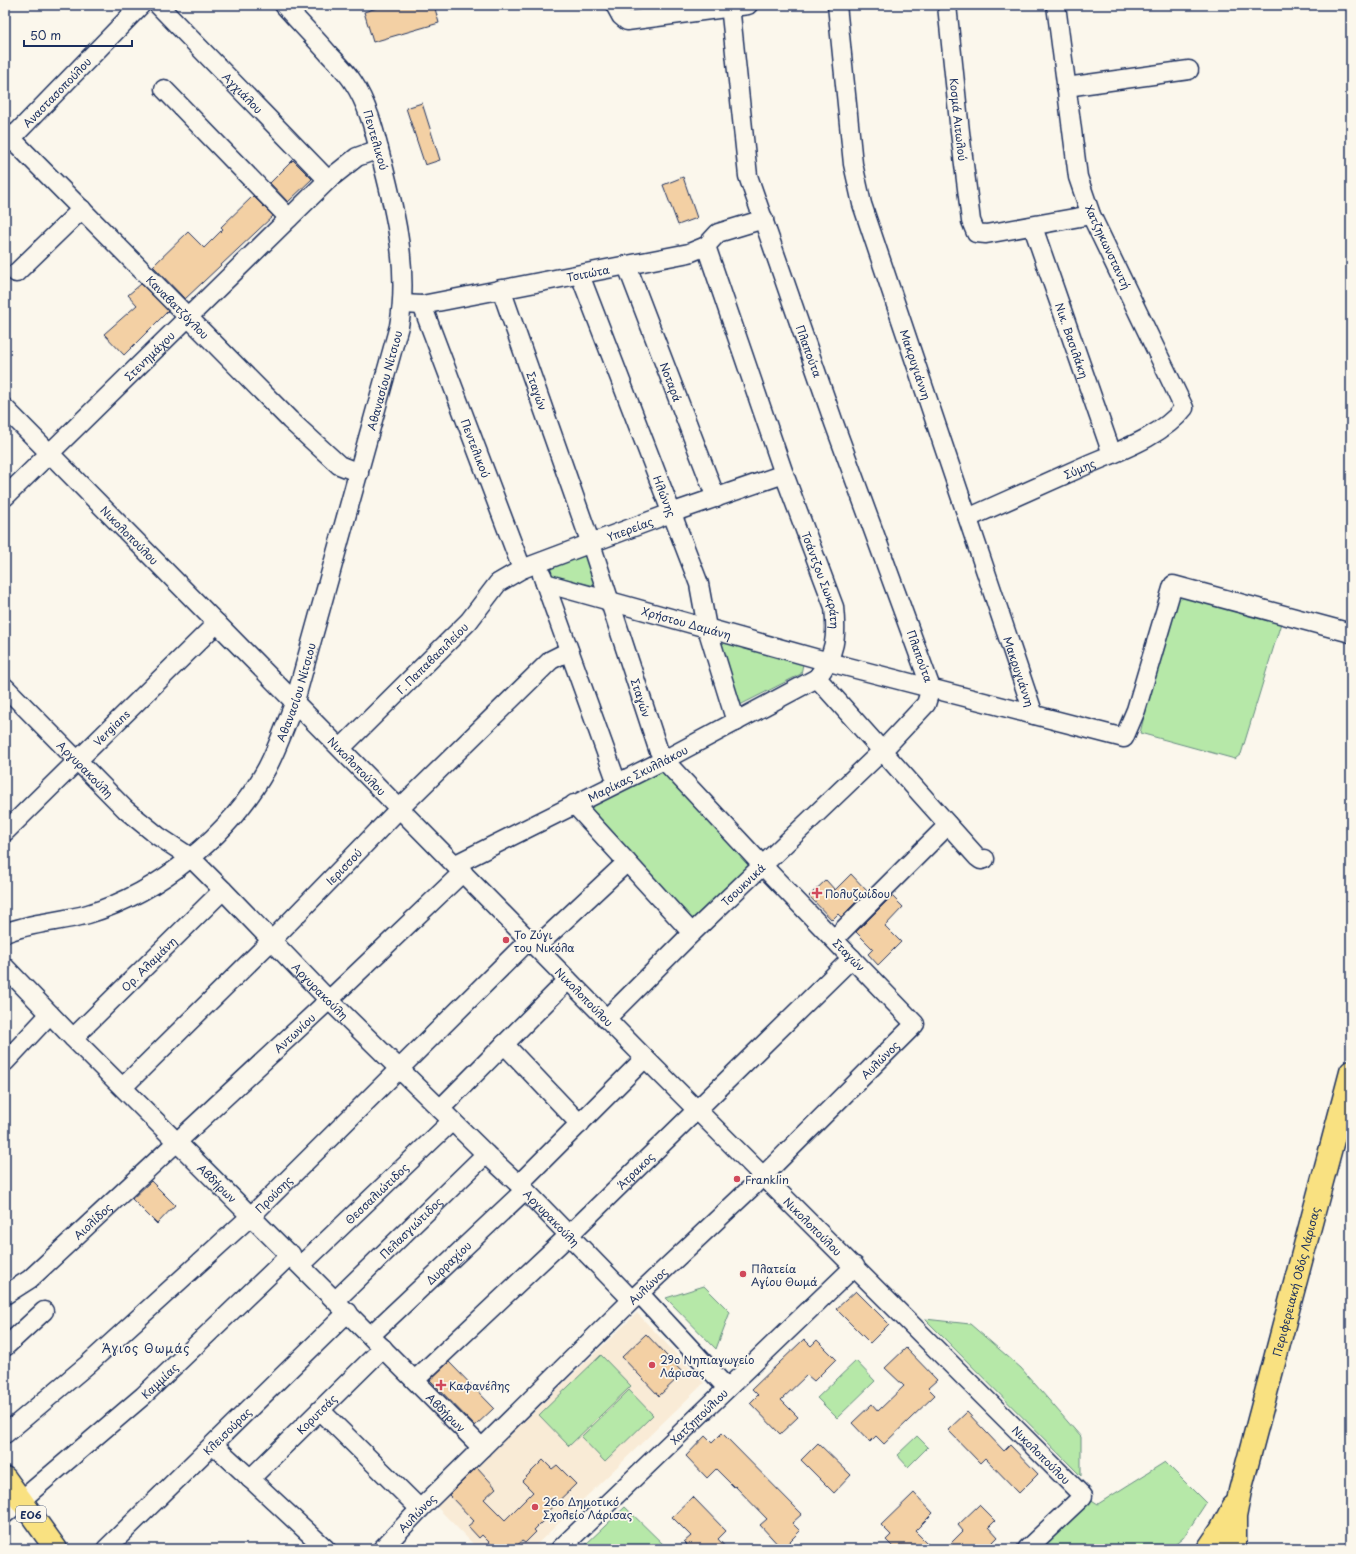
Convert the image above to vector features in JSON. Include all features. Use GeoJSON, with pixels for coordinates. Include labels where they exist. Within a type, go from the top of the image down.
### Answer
{"type":"FeatureCollection","features":[{"type":"Feature","properties":{"kind":"main road","name":"Περιφερειακή Οδός Λάρισας"},"geometry":{"type":"LineString","coordinates":[[1235,1549],[1235,1517],[1240,1491],[1351,1072]]}},
{"type":"Feature","properties":{"kind":"main road","name":"ΕΟ6"},"geometry":{"type":"LineString","coordinates":[[5,1478],[13,1508],[56,1549]]}},
{"type":"Feature","properties":{"kind":"main road","name":"Περιφερειακή Οδός Λάρισας"},"geometry":{"type":"LineString","coordinates":[[1208,1549],[1221,1530],[1240,1491]]}},
{"type":"Feature","properties":{"kind":"street","name":"Αναστασοπούλου"},"geometry":{"type":"LineString","coordinates":[[7,138],[141,5]]}},
{"type":"Feature","properties":{"kind":"street","name":"Αγχιάλου"},"geometry":{"type":"LineString","coordinates":[[158,5],[328,180]]}},
{"type":"Feature","properties":{"kind":"street","name":"Πεντελικού"},"geometry":{"type":"LineString","coordinates":[[284,5],[353,81],[365,103],[379,149],[399,239],[402,264],[403,304]]}},
{"type":"Feature","properties":{"kind":"street"},"geometry":{"type":"LineString","coordinates":[[615,5],[621,16],[627,21],[730,6],[748,5]]}},
{"type":"Feature","properties":{"kind":"street","name":"Μακρυγιάννη"},"geometry":{"type":"LineString","coordinates":[[836,5],[853,164],[862,204],[1034,715]]}},
{"type":"Feature","properties":{"kind":"street","name":"Κοσμά Αιτωλού"},"geometry":{"type":"LineString","coordinates":[[947,5],[960,140],[971,221],[976,233],[986,234],[1033,226]]}},
{"type":"Feature","properties":{"kind":"street","name":"Χατζηκωνσταντή"},"geometry":{"type":"LineString","coordinates":[[1056,5],[1078,177],[1091,215],[1184,408]]}},
{"type":"Feature","properties":{"kind":"street","name":"Πλαπούτα"},"geometry":{"type":"LineString","coordinates":[[730,6],[747,170],[805,341],[931,688]]}},
{"type":"Feature","properties":{"kind":"street"},"geometry":{"type":"LineString","coordinates":[[1066,87],[1189,70]]}},
{"type":"Feature","properties":{"kind":"street"},"geometry":{"type":"LineString","coordinates":[[164,89],[290,218]]}},
{"type":"Feature","properties":{"kind":"street","name":"Καναβατζόγλου"},"geometry":{"type":"LineString","coordinates":[[7,138],[82,209],[301,430],[340,465],[359,473]]}},
{"type":"Feature","properties":{"kind":"street","name":"Στενημάχου"},"geometry":{"type":"LineString","coordinates":[[5,497],[328,180],[357,157],[379,149]]}},
{"type":"Feature","properties":{"kind":"street"},"geometry":{"type":"LineString","coordinates":[[16,273],[82,209]]}},
{"type":"Feature","properties":{"kind":"street"},"geometry":{"type":"LineString","coordinates":[[1033,226],[1091,215]]}},
{"type":"Feature","properties":{"kind":"street","name":"Τσιτώτα"},"geometry":{"type":"LineString","coordinates":[[403,304],[422,305],[689,253],[706,246],[718,233],[764,219]]}},
{"type":"Feature","properties":{"kind":"street","name":"Νικ. Βασιλάκη"},"geometry":{"type":"LineString","coordinates":[[1033,226],[1112,454]]}},
{"type":"Feature","properties":{"kind":"street","name":"Τσάντζου Σωκράτη"},"geometry":{"type":"LineString","coordinates":[[706,246],[784,474],[834,607],[836,625],[829,662],[817,678]]}},
{"type":"Feature","properties":{"kind":"street","name":"Νοταρά"},"geometry":{"type":"LineString","coordinates":[[627,266],[716,498]]}},
{"type":"Feature","properties":{"kind":"street","name":"Ηλώνης"},"geometry":{"type":"LineString","coordinates":[[580,275],[699,584],[707,628],[736,722]]}},
{"type":"Feature","properties":{"kind":"street","name":"Σταγών"},"geometry":{"type":"LineString","coordinates":[[501,289],[591,544],[655,741],[664,760],[762,865],[915,1024]]}},
{"type":"Feature","properties":{"kind":"street","name":"Αθανασίου Νίτσιου"},"geometry":{"type":"LineString","coordinates":[[5,933],[24,927],[104,909],[153,885],[190,857],[222,828],[247,800],[275,751],[295,701],[397,334],[403,304]]}},
{"type":"Feature","properties":{"kind":"street","name":"Πεντελικού"},"geometry":{"type":"LineString","coordinates":[[422,305],[530,567],[545,583],[617,783]]}},
{"type":"Feature","properties":{"kind":"street","name":"Νικολοπούλου"},"geometry":{"type":"LineString","coordinates":[[5,408],[295,701],[606,1019],[762,1176],[855,1266],[1083,1496],[1027,1549]]}},
{"type":"Feature","properties":{"kind":"street","name":"Σύμης"},"geometry":{"type":"LineString","coordinates":[[968,518],[1112,454],[1163,429],[1175,420],[1184,408]]}},
{"type":"Feature","properties":{"kind":"street","name":"Υπερείας"},"geometry":{"type":"LineString","coordinates":[[530,567],[671,514],[784,474]]}},
{"type":"Feature","properties":{"kind":"street","name":"Γ. Παπαβασιλείου"},"geometry":{"type":"LineString","coordinates":[[341,748],[468,621],[498,583],[530,567]]}},
{"type":"Feature","properties":{"kind":"street","name":"Χρήστου Δαμάνη"},"geometry":{"type":"LineString","coordinates":[[545,583],[829,662],[1124,738],[1136,710],[1173,585],[1351,633]]}},
{"type":"Feature","properties":{"kind":"street","name":"Vergians"},"geometry":{"type":"LineString","coordinates":[[7,826],[78,761],[217,623]]}},
{"type":"Feature","properties":{"kind":"street","name":"Ιερισσού"},"geometry":{"type":"LineString","coordinates":[[123,1087],[272,940],[400,808],[551,660],[569,651]]}},
{"type":"Feature","properties":{"kind":"street"},"geometry":{"type":"LineString","coordinates":[[817,678],[977,857],[981,860],[985,859]]}},
{"type":"Feature","properties":{"kind":"street","name":"Μαρίκας Σκυλλάκου"},"geometry":{"type":"LineString","coordinates":[[459,868],[574,804],[664,760],[817,678]]}},
{"type":"Feature","properties":{"kind":"street","name":"Αργυρακούλη"},"geometry":{"type":"LineString","coordinates":[[5,687],[145,826],[190,857],[329,1000],[486,1154],[522,1187],[568,1236],[636,1297],[727,1388]]}},
{"type":"Feature","properties":{"kind":"street","name":"Τσουκνικά"},"geometry":{"type":"LineString","coordinates":[[606,1019],[762,865],[882,751],[926,704],[931,688]]}},
{"type":"Feature","properties":{"kind":"street"},"geometry":{"type":"LineString","coordinates":[[574,804],[692,933]]}},
{"type":"Feature","properties":{"kind":"street"},"geometry":{"type":"LineString","coordinates":[[834,939],[948,825]]}},
{"type":"Feature","properties":{"kind":"street","name":"Προύσης"},"geometry":{"type":"LineString","coordinates":[[5,1434],[87,1365],[252,1215],[400,1070],[533,944],[627,862]]}},
{"type":"Feature","properties":{"kind":"street","name":"Αντωνίου"},"geometry":{"type":"LineString","coordinates":[[176,1141],[329,1000],[459,868]]}},
{"type":"Feature","properties":{"kind":"street","name":"Ορ. Αλαμάνη"},"geometry":{"type":"LineString","coordinates":[[73,1038],[223,890]]}},
{"type":"Feature","properties":{"kind":"street","name":"Άτρακος"},"geometry":{"type":"LineString","coordinates":[[415,1380],[568,1236],[696,1109],[852,958]]}},
{"type":"Feature","properties":{"kind":"street","name":"Αβδήρων"},"geometry":{"type":"LineString","coordinates":[[5,967],[73,1038],[296,1259],[482,1448]]}},
{"type":"Feature","properties":{"kind":"street","name":"Θεσσαλιώτιδος"},"geometry":{"type":"LineString","coordinates":[[296,1259],[446,1115],[504,1044],[568,980]]}},
{"type":"Feature","properties":{"kind":"street"},"geometry":{"type":"LineString","coordinates":[[5,1062],[50,1014]]}},
{"type":"Feature","properties":{"kind":"street","name":"Αυλώνος"},"geometry":{"type":"LineString","coordinates":[[382,1549],[420,1509],[636,1297],[762,1176],[915,1024]]}},
{"type":"Feature","properties":{"kind":"street"},"geometry":{"type":"LineString","coordinates":[[504,1044],[580,1124]]}},
{"type":"Feature","properties":{"kind":"street","name":"Δυρραχίου"},"geometry":{"type":"LineString","coordinates":[[377,1342],[580,1124],[645,1058]]}},
{"type":"Feature","properties":{"kind":"street","name":"Αιολίδος"},"geometry":{"type":"LineString","coordinates":[[5,1295],[30,1279],[176,1141]]}},
{"type":"Feature","properties":{"kind":"street","name":"Πελασγιώτιδος"},"geometry":{"type":"LineString","coordinates":[[336,1300],[486,1154]]}},
{"type":"Feature","properties":{"kind":"street","name":"Καμμίας"},"geometry":{"type":"LineString","coordinates":[[13,1508],[143,1396],[296,1259]]}},
{"type":"Feature","properties":{"kind":"street","name":"Χατζηπούλιου"},"geometry":{"type":"LineString","coordinates":[[560,1549],[855,1266]]}},
{"type":"Feature","properties":{"kind":"street"},"geometry":{"type":"LineString","coordinates":[[5,1347],[44,1311]]}},
{"type":"Feature","properties":{"kind":"street","name":"Κλεισούρας"},"geometry":{"type":"LineString","coordinates":[[106,1549],[214,1445],[348,1312]]}},
{"type":"Feature","properties":{"kind":"street","name":"Κορυτσάς"},"geometry":{"type":"LineString","coordinates":[[250,1479],[320,1410],[377,1342]]}},
{"type":"Feature","properties":{"kind":"street"},"geometry":{"type":"LineString","coordinates":[[320,1410],[420,1509]]}},
{"type":"Feature","properties":{"kind":"street"},"geometry":{"type":"LineString","coordinates":[[214,1445],[326,1549]]}},
{"type":"Feature","properties":{"kind":"shaded area"},"geometry":{"type":"Polygon","coordinates":[[[637,1313],[704,1383],[532,1549],[478,1549],[436,1506],[637,1313]]]}},
{"type":"Feature","properties":{"kind":"green space"},"geometry":{"type":"Polygon","coordinates":[[[588,551],[599,587],[551,575],[551,563],[588,551]]]}},
{"type":"Feature","properties":{"kind":"green space"},"geometry":{"type":"Polygon","coordinates":[[[1180,592],[1281,623],[1241,754],[1235,759],[1140,733],[1171,605],[1180,592]]]}},
{"type":"Feature","properties":{"kind":"green space"},"geometry":{"type":"Polygon","coordinates":[[[719,637],[804,659],[801,674],[738,706],[735,703],[719,637]]]}},
{"type":"Feature","properties":{"kind":"green space"},"geometry":{"type":"Polygon","coordinates":[[[660,770],[665,772],[750,863],[750,870],[693,925],[587,807],[660,770]]]}},
{"type":"Feature","properties":{"kind":"green space"},"geometry":{"type":"Polygon","coordinates":[[[704,1286],[730,1312],[716,1349],[666,1298],[704,1286]]]}},
{"type":"Feature","properties":{"kind":"green space"},"geometry":{"type":"Polygon","coordinates":[[[925,1319],[970,1324],[1021,1368],[1081,1437],[1081,1476],[925,1319]]]}},
{"type":"Feature","properties":{"kind":"green space"},"geometry":{"type":"Polygon","coordinates":[[[601,1355],[631,1386],[569,1446],[539,1415],[601,1355]]]}},
{"type":"Feature","properties":{"kind":"green space"},"geometry":{"type":"Polygon","coordinates":[[[856,1361],[875,1381],[837,1418],[817,1398],[856,1361]]]}},
{"type":"Feature","properties":{"kind":"green space"},"geometry":{"type":"Polygon","coordinates":[[[629,1390],[653,1415],[605,1462],[581,1437],[629,1390]]]}},
{"type":"Feature","properties":{"kind":"green space"},"geometry":{"type":"Polygon","coordinates":[[[917,1436],[928,1447],[908,1467],[897,1455],[917,1436]]]}},
{"type":"Feature","properties":{"kind":"green space"},"geometry":{"type":"Polygon","coordinates":[[[1165,1462],[1206,1503],[1183,1538],[1170,1549],[1038,1549],[1090,1499],[1098,1504],[1165,1462]]]}},
{"type":"Feature","properties":{"kind":"green space"},"geometry":{"type":"Polygon","coordinates":[[[625,1507],[668,1549],[588,1549],[584,1546],[625,1507]]]}},
{"type":"Feature","properties":{"kind":"building"},"geometry":{"type":"Polygon","coordinates":[[[386,5],[434,5],[439,23],[373,42],[364,12],[386,5]]]}},
{"type":"Feature","properties":{"kind":"building"},"geometry":{"type":"Polygon","coordinates":[[[422,103],[440,160],[425,165],[406,108],[422,103]]]}},
{"type":"Feature","properties":{"kind":"building"},"geometry":{"type":"Polygon","coordinates":[[[293,160],[312,179],[288,202],[270,183],[293,160]]]}},
{"type":"Feature","properties":{"kind":"building"},"geometry":{"type":"Polygon","coordinates":[[[683,177],[697,218],[678,225],[663,185],[683,177]]]}},
{"type":"Feature","properties":{"kind":"building"},"geometry":{"type":"Polygon","coordinates":[[[253,196],[273,216],[185,299],[153,266],[188,232],[204,248],[223,229],[221,227],[253,196]]]}},
{"type":"Feature","properties":{"kind":"building"},"geometry":{"type":"Polygon","coordinates":[[[141,284],[168,311],[124,355],[104,334],[137,305],[128,295],[141,284]]]}},
{"type":"Feature","properties":{"kind":"building"},"geometry":{"type":"Polygon","coordinates":[[[851,874],[867,891],[841,917],[838,914],[832,920],[809,896],[826,880],[835,890],[851,874]]]}},
{"type":"Feature","properties":{"kind":"building"},"geometry":{"type":"Polygon","coordinates":[[[892,896],[903,907],[885,926],[901,942],[878,965],[868,954],[873,949],[856,932],[892,896]]]}},
{"type":"Feature","properties":{"kind":"building"},"geometry":{"type":"Polygon","coordinates":[[[151,1181],[175,1205],[157,1224],[132,1199],[151,1181]]]}},
{"type":"Feature","properties":{"kind":"building"},"geometry":{"type":"Polygon","coordinates":[[[856,1291],[889,1324],[870,1343],[836,1309],[856,1291]]]}},
{"type":"Feature","properties":{"kind":"building","name":"29ο Νηπιαγωγείο Λάρισας"},"geometry":{"type":"Polygon","coordinates":[[[646,1334],[683,1373],[659,1396],[622,1357],[646,1334]]]}},
{"type":"Feature","properties":{"kind":"building"},"geometry":{"type":"Polygon","coordinates":[[[804,1339],[811,1346],[817,1340],[836,1359],[814,1381],[807,1375],[781,1400],[798,1417],[780,1434],[750,1403],[758,1395],[752,1389],[804,1339]]]}},
{"type":"Feature","properties":{"kind":"building"},"geometry":{"type":"Polygon","coordinates":[[[906,1348],[937,1380],[928,1388],[935,1395],[884,1444],[876,1436],[870,1442],[852,1423],[872,1404],[878,1411],[904,1386],[885,1368],[906,1348]]]}},
{"type":"Feature","properties":{"kind":"building"},"geometry":{"type":"Polygon","coordinates":[[[449,1362],[494,1408],[475,1426],[430,1380],[449,1362]]]}},
{"type":"Feature","properties":{"kind":"building"},"geometry":{"type":"Polygon","coordinates":[[[967,1412],[1004,1451],[1010,1445],[1038,1474],[1019,1493],[985,1458],[980,1463],[948,1430],[967,1412]]]}},
{"type":"Feature","properties":{"kind":"building"},"geometry":{"type":"Polygon","coordinates":[[[722,1433],[802,1514],[792,1523],[800,1531],[782,1549],[760,1525],[767,1519],[735,1486],[734,1487],[716,1469],[707,1478],[686,1456],[705,1436],[712,1443],[722,1433]]]}},
{"type":"Feature","properties":{"kind":"building"},"geometry":{"type":"Polygon","coordinates":[[[818,1443],[851,1475],[834,1493],[801,1460],[818,1443]]]}},
{"type":"Feature","properties":{"kind":"building","name":"26ο Δημοτικό Σχολείο Λάρισας"},"geometry":{"type":"Polygon","coordinates":[[[543,1460],[552,1469],[557,1465],[576,1484],[542,1517],[545,1519],[534,1530],[536,1532],[525,1543],[522,1541],[513,1549],[496,1549],[482,1535],[479,1538],[468,1526],[474,1521],[449,1495],[477,1467],[496,1488],[484,1499],[505,1520],[533,1492],[522,1481],[543,1460]]]}},
{"type":"Feature","properties":{"kind":"building"},"geometry":{"type":"Polygon","coordinates":[[[914,1493],[933,1513],[915,1531],[933,1549],[895,1549],[886,1540],[891,1535],[881,1525],[914,1493]]]}},
{"type":"Feature","properties":{"kind":"building"},"geometry":{"type":"Polygon","coordinates":[[[693,1497],[726,1531],[718,1539],[727,1549],[691,1549],[684,1542],[691,1536],[672,1517],[693,1497]]]}},
{"type":"Feature","properties":{"kind":"building"},"geometry":{"type":"Polygon","coordinates":[[[979,1505],[995,1521],[989,1527],[998,1537],[986,1549],[945,1549],[963,1531],[958,1525],[979,1505]]]}},
{"type":"Feature","properties":{"kind":"place","name":"Πολυζωίδου"},"geometry":{"type":"Point","coordinates":[817,893]}},
{"type":"Feature","properties":{"kind":"place","name":"Το Ζύγι του Νικόλα"},"geometry":{"type":"Point","coordinates":[506,940]}},
{"type":"Feature","properties":{"kind":"place","name":"Franklin"},"geometry":{"type":"Point","coordinates":[737,1179]}},
{"type":"Feature","properties":{"kind":"place","name":"Πλατεία Αγίου Θωμά"},"geometry":{"type":"Point","coordinates":[743,1274]}},
{"type":"Feature","properties":{"kind":"place","name":"29ο Νηπιαγωγείο Λάρισας"},"geometry":{"type":"Point","coordinates":[652,1365]}},
{"type":"Feature","properties":{"kind":"place","name":"Καφανέλης"},"geometry":{"type":"Point","coordinates":[441,1385]}},
{"type":"Feature","properties":{"kind":"place","name":"26ο Δημοτικό Σχολείο Λάρισας"},"geometry":{"type":"Point","coordinates":[535,1507]}},
{"type":"Feature","properties":{"kind":"district","name":"Άγιος Θωμάς"},"geometry":{"type":"Point","coordinates":[146,1348]}}]}
